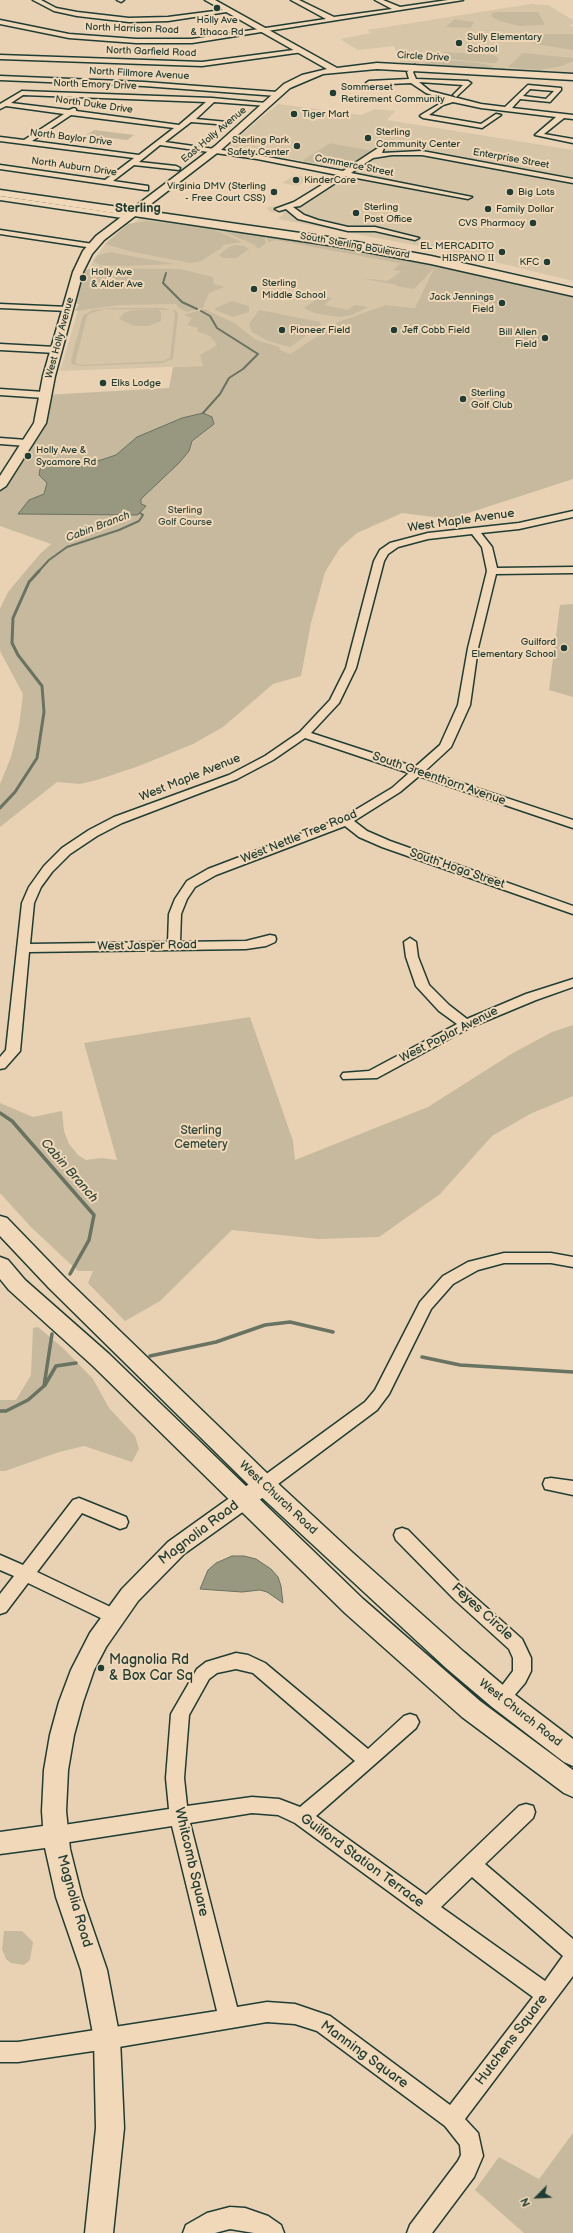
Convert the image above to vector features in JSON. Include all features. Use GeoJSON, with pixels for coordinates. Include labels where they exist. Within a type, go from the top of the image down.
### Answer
{"type":"FeatureCollection","features":[{"type":"Feature","properties":{"kind":"main road"},"geometry":{"type":"LineString","coordinates":[[0,186],[135,212]]}},
{"type":"Feature","properties":{"kind":"main road"},"geometry":{"type":"LineString","coordinates":[[0,193],[135,212]]}},
{"type":"Feature","properties":{"kind":"main road","name":"South Sterling Boulevard"},"geometry":{"type":"LineString","coordinates":[[135,212],[380,242],[486,263],[573,284]]}},
{"type":"Feature","properties":{"kind":"main road","name":"South Sterling Boulevard"},"geometry":{"type":"LineString","coordinates":[[135,212],[362,247],[437,261],[573,292]]}},
{"type":"Feature","properties":{"kind":"main road","name":"West Church Road"},"geometry":{"type":"LineString","coordinates":[[0,1223],[35,1262],[254,1492],[354,1606],[471,1709],[573,1786]]}},
{"type":"Feature","properties":{"kind":"main road","name":"West Church Road"},"geometry":{"type":"LineString","coordinates":[[0,1266],[17,1285],[101,1360],[254,1492],[350,1566],[501,1699],[573,1754]]}},
{"type":"Feature","properties":{"kind":"street"},"geometry":{"type":"LineString","coordinates":[[36,0],[54,9],[78,14],[122,19],[168,19],[230,11]]}},
{"type":"Feature","properties":{"kind":"street"},"geometry":{"type":"LineString","coordinates":[[209,0],[335,70]]}},
{"type":"Feature","properties":{"kind":"street"},"geometry":{"type":"LineString","coordinates":[[294,0],[334,20]]}},
{"type":"Feature","properties":{"kind":"street"},"geometry":{"type":"LineString","coordinates":[[378,0],[398,9]]}},
{"type":"Feature","properties":{"kind":"street","name":"North Harrison Road"},"geometry":{"type":"LineString","coordinates":[[0,22],[62,35],[144,41],[192,41],[460,0]]}},
{"type":"Feature","properties":{"kind":"street","name":"North Garfield Road"},"geometry":{"type":"LineString","coordinates":[[0,57],[202,64],[301,51]]}},
{"type":"Feature","properties":{"kind":"street","name":"Circle Drive"},"geometry":{"type":"LineString","coordinates":[[277,94],[287,86],[301,79],[335,70],[377,66],[414,67],[573,78]]}},
{"type":"Feature","properties":{"kind":"street"},"geometry":{"type":"LineString","coordinates":[[414,67],[410,72],[413,80],[428,92],[507,109],[573,117]]}},
{"type":"Feature","properties":{"kind":"street","name":"North Fillmore Avenue"},"geometry":{"type":"LineString","coordinates":[[0,78],[103,82],[277,94]]}},
{"type":"Feature","properties":{"kind":"street"},"geometry":{"type":"LineString","coordinates":[[369,83],[413,80],[468,83],[454,98],[423,116],[482,126],[498,115]]}},
{"type":"Feature","properties":{"kind":"street"},"geometry":{"type":"LineString","coordinates":[[26,142],[94,95],[103,82]]}},
{"type":"Feature","properties":{"kind":"street","name":"North Emory Drive"},"geometry":{"type":"LineString","coordinates":[[0,85],[20,86],[22,93],[212,100],[266,105]]}},
{"type":"Feature","properties":{"kind":"street"},"geometry":{"type":"LineString","coordinates":[[507,109],[518,97],[528,87],[558,89],[548,101],[518,97]]}},
{"type":"Feature","properties":{"kind":"street"},"geometry":{"type":"LineString","coordinates":[[2,105],[22,93]]}},
{"type":"Feature","properties":{"kind":"street","name":"East Holly Avenue"},"geometry":{"type":"LineString","coordinates":[[135,212],[216,149],[277,94]]}},
{"type":"Feature","properties":{"kind":"street"},"geometry":{"type":"LineString","coordinates":[[108,181],[190,120],[212,100]]}},
{"type":"Feature","properties":{"kind":"street","name":"North Duke Drive"},"geometry":{"type":"LineString","coordinates":[[2,105],[71,112],[180,127]]}},
{"type":"Feature","properties":{"kind":"street"},"geometry":{"type":"LineString","coordinates":[[563,116],[538,135],[573,141]]}},
{"type":"Feature","properties":{"kind":"street"},"geometry":{"type":"LineString","coordinates":[[190,120],[227,124]]}},
{"type":"Feature","properties":{"kind":"street"},"geometry":{"type":"LineString","coordinates":[[549,128],[561,130]]}},
{"type":"Feature","properties":{"kind":"street","name":"North Baylor Drive"},"geometry":{"type":"LineString","coordinates":[[0,139],[140,157]]}},
{"type":"Feature","properties":{"kind":"street","name":"Commerce Street"},"geometry":{"type":"LineString","coordinates":[[160,142],[216,149],[347,172],[469,196]]}},
{"type":"Feature","properties":{"kind":"street","name":"Enterprise Street"},"geometry":{"type":"LineString","coordinates":[[278,209],[297,204],[374,156],[392,153],[422,153],[573,181]]}},
{"type":"Feature","properties":{"kind":"street"},"geometry":{"type":"LineString","coordinates":[[133,163],[176,168]]}},
{"type":"Feature","properties":{"kind":"street","name":"North Auburn Drive"},"geometry":{"type":"LineString","coordinates":[[0,167],[108,181],[145,188]]}},
{"type":"Feature","properties":{"kind":"street"},"geometry":{"type":"LineString","coordinates":[[0,198],[135,212]]}},
{"type":"Feature","properties":{"kind":"street"},"geometry":{"type":"LineString","coordinates":[[288,207],[301,217],[316,222],[354,230],[375,229],[415,238]]}},
{"type":"Feature","properties":{"kind":"street","name":"West Holly Avenue"},"geometry":{"type":"LineString","coordinates":[[0,486],[40,423],[44,396],[80,266],[93,246],[135,212]]}},
{"type":"Feature","properties":{"kind":"street"},"geometry":{"type":"LineString","coordinates":[[0,232],[93,246]]}},
{"type":"Feature","properties":{"kind":"street"},"geometry":{"type":"LineString","coordinates":[[0,306],[68,309]]}},
{"type":"Feature","properties":{"kind":"street"},"geometry":{"type":"LineString","coordinates":[[0,347],[56,350]]}},
{"type":"Feature","properties":{"kind":"street"},"geometry":{"type":"LineString","coordinates":[[0,392],[44,396]]}},
{"type":"Feature","properties":{"kind":"street"},"geometry":{"type":"LineString","coordinates":[[0,441],[27,443]]}},
{"type":"Feature","properties":{"kind":"street","name":"West Maple Avenue"},"geometry":{"type":"LineString","coordinates":[[0,1065],[12,1051],[28,903],[35,887],[48,869],[66,851],[118,820],[233,777],[269,758],[304,734],[335,701],[351,668],[379,561],[384,552],[394,545],[408,540],[519,526],[573,514]]}},
{"type":"Feature","properties":{"kind":"street","name":"West Nettle Tree Road"},"geometry":{"type":"LineString","coordinates":[[174,946],[175,914],[180,899],[191,884],[212,872],[346,821],[380,802],[445,748],[464,705],[473,648],[492,571],[491,559],[487,547],[475,532]]}},
{"type":"Feature","properties":{"kind":"street"},"geometry":{"type":"LineString","coordinates":[[492,571],[573,570]]}},
{"type":"Feature","properties":{"kind":"street","name":"South Greenthorn Avenue"},"geometry":{"type":"LineString","coordinates":[[304,734],[573,824]]}},
{"type":"Feature","properties":{"kind":"street","name":"South Hoga Street"},"geometry":{"type":"LineString","coordinates":[[346,821],[363,834],[386,844],[573,910]]}},
{"type":"Feature","properties":{"kind":"street","name":"West Jasper Road"},"geometry":{"type":"LineString","coordinates":[[23,948],[246,945],[261,943],[270,939]]}},
{"type":"Feature","properties":{"kind":"street"},"geometry":{"type":"LineString","coordinates":[[410,942],[412,957],[423,986],[444,1008],[466,1024]]}},
{"type":"Feature","properties":{"kind":"street","name":"West Poplar Avenue"},"geometry":{"type":"LineString","coordinates":[[348,1076],[372,1075],[466,1024],[531,997],[573,983]]}},
{"type":"Feature","properties":{"kind":"street","name":"Magnolia Road"},"geometry":{"type":"LineString","coordinates":[[99,2233],[110,2128],[107,2039],[94,1970],[68,1891],[57,1835],[54,1804],[56,1770],[64,1728],[71,1702],[83,1670],[98,1640],[113,1616],[152,1570],[176,1548],[371,1406],[381,1394],[425,1306],[448,1280],[473,1266],[504,1258],[551,1258],[573,1262]]}},
{"type":"Feature","properties":{"kind":"street"},"geometry":{"type":"LineString","coordinates":[[551,1484],[573,1488]]}},
{"type":"Feature","properties":{"kind":"street"},"geometry":{"type":"LineString","coordinates":[[0,1607],[79,1505],[120,1522]]}},
{"type":"Feature","properties":{"kind":"street","name":"Feyes Circle"},"geometry":{"type":"LineString","coordinates":[[402,1535],[461,1595],[516,1644],[522,1658],[522,1671],[514,1684],[501,1699]]}},
{"type":"Feature","properties":{"kind":"street"},"geometry":{"type":"LineString","coordinates":[[0,1562],[113,1616]]}},
{"type":"Feature","properties":{"kind":"street","name":"Whitcomb Square"},"geometry":{"type":"LineString","coordinates":[[229,2018],[179,1816],[175,1778],[180,1714],[203,1674],[212,1667],[223,1663],[248,1663],[259,1668],[368,1761]]}},
{"type":"Feature","properties":{"kind":"street"},"geometry":{"type":"LineString","coordinates":[[302,1817],[368,1761],[410,1722]]}},
{"type":"Feature","properties":{"kind":"street","name":"Guilford Station Terrace"},"geometry":{"type":"LineString","coordinates":[[57,1835],[179,1816],[265,1805],[278,1807],[302,1817],[547,1995]]}},
{"type":"Feature","properties":{"kind":"street"},"geometry":{"type":"LineString","coordinates":[[427,1907],[526,1812]]}},
{"type":"Feature","properties":{"kind":"street"},"geometry":{"type":"LineString","coordinates":[[0,1843],[57,1835]]}},
{"type":"Feature","properties":{"kind":"street"},"geometry":{"type":"LineString","coordinates":[[471,1864],[573,1952]]}},
{"type":"Feature","properties":{"kind":"street","name":"Hutchens Square"},"geometry":{"type":"LineString","coordinates":[[452,2120],[573,1960]]}},
{"type":"Feature","properties":{"kind":"street","name":"Manning Square"},"geometry":{"type":"LineString","coordinates":[[0,2052],[18,2052],[107,2039],[253,2014],[281,2012],[296,2014],[323,2023],[452,2120],[470,2141],[472,2156],[466,2169],[418,2233]]}},
{"type":"Feature","properties":{"kind":"street"},"geometry":{"type":"LineString","coordinates":[[194,2233],[214,2221],[230,2218],[245,2219],[260,2224],[273,2233]]}},
{"type":"Feature","properties":{"kind":"shaded area","name":"Sully Elementary School"},"geometry":{"type":"Polygon","coordinates":[[[531,4],[548,5],[573,20],[573,24],[569,25],[573,27],[573,76],[401,64],[394,46],[358,50],[340,39],[371,33],[367,30],[531,4]]]}},
{"type":"Feature","properties":{"kind":"shaded area"},"geometry":{"type":"Polygon","coordinates":[[[278,104],[361,115],[375,109],[395,111],[387,120],[573,150],[573,281],[471,256],[278,219],[284,213],[270,212],[267,208],[291,204],[373,151],[330,143],[302,161],[227,146],[278,104]]]}},
{"type":"Feature","properties":{"kind":"shaded area","name":"KinderCare"},"geometry":{"type":"Polygon","coordinates":[[[295,175],[310,178],[297,186],[282,183],[295,175]]]}},
{"type":"Feature","properties":{"kind":"shaded area","name":"Sterling Middle School"},"geometry":{"type":"Polygon","coordinates":[[[142,217],[260,233],[436,264],[415,308],[385,305],[338,322],[276,363],[60,371],[93,260],[107,242],[142,217]]]}},
{"type":"Feature","properties":{"kind":"shaded area"},"geometry":{"type":"Polygon","coordinates":[[[203,413],[212,417],[214,424],[192,441],[189,451],[179,463],[141,499],[141,504],[146,506],[138,515],[18,514],[29,500],[44,494],[47,483],[39,475],[40,469],[45,462],[59,460],[82,464],[101,460],[116,455],[137,437],[182,418],[203,413]]]}},
{"type":"Feature","properties":{"kind":"shaded area"},"geometry":{"type":"Polygon","coordinates":[[[232,1556],[244,1556],[256,1559],[271,1569],[278,1577],[281,1586],[283,1603],[267,1592],[260,1590],[242,1592],[200,1589],[208,1570],[216,1563],[232,1556]]]}},
{"type":"Feature","properties":{"kind":"green space"},"geometry":{"type":"Polygon","coordinates":[[[538,12],[545,25],[520,26],[499,21],[491,16],[492,13],[538,12]]]}},
{"type":"Feature","properties":{"kind":"green space"},"geometry":{"type":"Polygon","coordinates":[[[455,19],[474,22],[470,28],[446,27],[455,19]]]}},
{"type":"Feature","properties":{"kind":"green space"},"geometry":{"type":"Polygon","coordinates":[[[524,34],[573,34],[573,50],[535,44],[525,38],[524,34]]]}},
{"type":"Feature","properties":{"kind":"green space"},"geometry":{"type":"Polygon","coordinates":[[[443,52],[493,55],[499,58],[496,63],[490,63],[440,58],[443,52]]]}},
{"type":"Feature","properties":{"kind":"green space"},"geometry":{"type":"Polygon","coordinates":[[[523,53],[573,58],[573,61],[562,66],[539,70],[508,67],[523,53]]]}},
{"type":"Feature","properties":{"kind":"green space"},"geometry":{"type":"Polygon","coordinates":[[[430,59],[472,62],[494,66],[490,70],[424,64],[430,59]]]}},
{"type":"Feature","properties":{"kind":"green space"},"geometry":{"type":"Polygon","coordinates":[[[94,130],[134,135],[127,140],[86,135],[94,130]]]}},
{"type":"Feature","properties":{"kind":"green space"},"geometry":{"type":"Polygon","coordinates":[[[330,143],[374,151],[345,169],[302,161],[330,143]]]}},
{"type":"Feature","properties":{"kind":"green space"},"geometry":{"type":"Polygon","coordinates":[[[148,221],[210,228],[242,242],[223,245],[221,246],[223,247],[201,261],[191,263],[133,252],[105,244],[128,224],[148,221]]]}},
{"type":"Feature","properties":{"kind":"green space"},"geometry":{"type":"Polygon","coordinates":[[[211,226],[264,234],[266,243],[258,249],[255,245],[211,226]]]}},
{"type":"Feature","properties":{"kind":"green space","name":"Sterling Golf Course"},"geometry":{"type":"Polygon","coordinates":[[[266,234],[436,264],[573,295],[573,479],[450,519],[402,513],[357,533],[340,548],[325,572],[311,623],[301,676],[273,684],[223,727],[193,744],[139,766],[97,780],[80,784],[57,782],[0,827],[0,784],[11,757],[19,726],[23,694],[0,651],[0,609],[8,592],[39,555],[51,544],[0,526],[0,486],[27,443],[44,395],[169,388],[173,367],[203,366],[200,355],[217,345],[210,336],[197,331],[198,328],[187,325],[192,318],[184,315],[204,309],[234,323],[256,340],[279,347],[280,350],[290,354],[338,322],[385,305],[415,308],[434,268],[414,289],[396,286],[397,285],[360,278],[388,281],[401,271],[393,270],[400,264],[409,265],[276,240],[268,242],[266,234]]]}},
{"type":"Feature","properties":{"kind":"green space"},"geometry":{"type":"Polygon","coordinates":[[[235,245],[244,246],[249,249],[236,258],[224,258],[219,255],[229,247],[235,245]]]}},
{"type":"Feature","properties":{"kind":"green space"},"geometry":{"type":"Polygon","coordinates":[[[112,252],[174,264],[124,266],[100,265],[94,261],[98,255],[112,252]]]}},
{"type":"Feature","properties":{"kind":"green space"},"geometry":{"type":"Polygon","coordinates":[[[91,268],[180,269],[209,276],[213,278],[214,284],[224,287],[209,293],[204,307],[187,312],[179,308],[176,304],[119,305],[75,311],[79,304],[75,304],[84,271],[91,268]]]}},
{"type":"Feature","properties":{"kind":"green space"},"geometry":{"type":"Polygon","coordinates":[[[322,296],[332,298],[324,305],[348,310],[355,305],[368,307],[352,315],[339,317],[314,313],[304,308],[322,296]]]}},
{"type":"Feature","properties":{"kind":"green space"},"geometry":{"type":"Polygon","coordinates":[[[232,301],[249,306],[249,312],[233,317],[215,310],[215,308],[232,301]]]}},
{"type":"Feature","properties":{"kind":"green space"},"geometry":{"type":"Polygon","coordinates":[[[108,308],[162,308],[171,310],[104,309],[91,313],[87,316],[75,363],[81,365],[163,361],[170,358],[175,313],[172,310],[176,311],[178,314],[173,359],[162,363],[81,366],[72,364],[71,360],[83,316],[93,310],[108,308]]]}},
{"type":"Feature","properties":{"kind":"green space"},"geometry":{"type":"Polygon","coordinates":[[[132,310],[159,310],[161,313],[161,321],[148,326],[134,326],[119,319],[124,313],[132,310]]]}},
{"type":"Feature","properties":{"kind":"green space","name":"Pioneer Field"},"geometry":{"type":"Polygon","coordinates":[[[259,310],[320,322],[321,325],[290,347],[268,341],[252,332],[249,324],[259,310]]]}},
{"type":"Feature","properties":{"kind":"green space","name":"Guilford Elementary School"},"geometry":{"type":"Polygon","coordinates":[[[573,604],[573,697],[549,690],[560,605],[573,604]]]}},
{"type":"Feature","properties":{"kind":"green space","name":"Sterling Cemetery"},"geometry":{"type":"Polygon","coordinates":[[[250,1017],[293,1141],[295,1160],[428,1107],[513,1053],[552,1032],[573,1025],[573,1096],[530,1114],[492,1136],[440,1194],[379,1237],[319,1239],[232,1230],[160,1301],[125,1321],[88,1283],[93,1271],[78,1271],[31,1227],[0,1193],[0,1103],[33,1117],[62,1111],[64,1131],[69,1144],[78,1155],[86,1160],[102,1158],[117,1160],[84,1043],[250,1017]]]}},
{"type":"Feature","properties":{"kind":"green space"},"geometry":{"type":"Polygon","coordinates":[[[38,1327],[64,1349],[93,1379],[109,1408],[135,1436],[139,1449],[132,1462],[84,1446],[59,1452],[5,1471],[0,1471],[0,1400],[16,1400],[31,1375],[33,1328],[38,1327]]]}},
{"type":"Feature","properties":{"kind":"green space"},"geometry":{"type":"Polygon","coordinates":[[[4,1931],[22,1931],[33,1942],[30,1960],[24,1965],[11,1963],[6,1959],[2,1949],[4,1931]]]}},
{"type":"Feature","properties":{"kind":"green space"},"geometry":{"type":"Polygon","coordinates":[[[573,2133],[573,2233],[524,2233],[475,2190],[499,2157],[539,2179],[573,2133]]]}},
{"type":"Feature","properties":{"kind":"waterway"},"geometry":{"type":"LineString","coordinates":[[166,273],[163,283],[182,302],[197,309]]}},
{"type":"Feature","properties":{"kind":"waterway"},"geometry":{"type":"LineString","coordinates":[[201,311],[210,316],[217,328],[258,354],[243,369],[229,378],[220,394],[203,413]]}},
{"type":"Feature","properties":{"kind":"waterway","name":"Cabin Branch"},"geometry":{"type":"LineString","coordinates":[[38,572],[49,560],[67,547],[119,530],[139,521],[143,515],[140,513]]}},
{"type":"Feature","properties":{"kind":"waterway","name":"Cabin Branch"},"geometry":{"type":"LineString","coordinates":[[0,808],[15,792],[37,758],[44,712],[42,686],[18,655],[12,643],[13,618],[29,582],[39,571]]}},
{"type":"Feature","properties":{"kind":"waterway","name":"Cabin Branch"},"geometry":{"type":"LineString","coordinates":[[0,1113],[12,1121],[94,1215],[89,1240],[70,1274]]}},
{"type":"Feature","properties":{"kind":"waterway"},"geometry":{"type":"LineString","coordinates":[[150,1356],[216,1342],[265,1325],[290,1322],[333,1332]]}},
{"type":"Feature","properties":{"kind":"waterway","name":"Cabin Branch"},"geometry":{"type":"LineString","coordinates":[[0,1411],[6,1411],[28,1400],[44,1386],[52,1334]]}},
{"type":"Feature","properties":{"kind":"waterway"},"geometry":{"type":"LineString","coordinates":[[422,1357],[460,1365],[573,1372]]}},
{"type":"Feature","properties":{"kind":"waterway"},"geometry":{"type":"LineString","coordinates":[[45,1385],[56,1366],[76,1363]]}},
{"type":"Feature","properties":{"kind":"place","name":"Holly Ave & Ithaca Rd"},"geometry":{"type":"Point","coordinates":[217,8]}},
{"type":"Feature","properties":{"kind":"place","name":"Sully Elementary School"},"geometry":{"type":"Point","coordinates":[459,43]}},
{"type":"Feature","properties":{"kind":"place","name":"Sommerset Retirement Community"},"geometry":{"type":"Point","coordinates":[333,93]}},
{"type":"Feature","properties":{"kind":"place","name":"Tiger Mart"},"geometry":{"type":"Point","coordinates":[294,114]}},
{"type":"Feature","properties":{"kind":"place","name":"Sterling Community Center"},"geometry":{"type":"Point","coordinates":[368,138]}},
{"type":"Feature","properties":{"kind":"place","name":"Sterling Park Safety Center"},"geometry":{"type":"Point","coordinates":[297,146]}},
{"type":"Feature","properties":{"kind":"place","name":"KinderCare"},"geometry":{"type":"Point","coordinates":[296,180]}},
{"type":"Feature","properties":{"kind":"place","name":"Virginia DMV (Sterling - Free Court CSS)"},"geometry":{"type":"Point","coordinates":[274,192]}},
{"type":"Feature","properties":{"kind":"place","name":"Big Lots"},"geometry":{"type":"Point","coordinates":[510,192]}},
{"type":"Feature","properties":{"kind":"place","name":"Family Dollar"},"geometry":{"type":"Point","coordinates":[488,209]}},
{"type":"Feature","properties":{"kind":"place","name":"Sterling Post Office"},"geometry":{"type":"Point","coordinates":[356,213]}},
{"type":"Feature","properties":{"kind":"place","name":"CVS Pharmacy"},"geometry":{"type":"Point","coordinates":[533,223]}},
{"type":"Feature","properties":{"kind":"place","name":"EL MERCADITO HISPANO II"},"geometry":{"type":"Point","coordinates":[502,252]}},
{"type":"Feature","properties":{"kind":"place","name":"KFC"},"geometry":{"type":"Point","coordinates":[547,262]}},
{"type":"Feature","properties":{"kind":"place","name":"Holly Ave & Alder Ave"},"geometry":{"type":"Point","coordinates":[83,278]}},
{"type":"Feature","properties":{"kind":"place","name":"Sterling Middle School"},"geometry":{"type":"Point","coordinates":[254,289]}},
{"type":"Feature","properties":{"kind":"place","name":"Jack Jennings Field"},"geometry":{"type":"Point","coordinates":[502,303]}},
{"type":"Feature","properties":{"kind":"place","name":"Pioneer Field"},"geometry":{"type":"Point","coordinates":[282,330]}},
{"type":"Feature","properties":{"kind":"place","name":"Jeff Cobb Field"},"geometry":{"type":"Point","coordinates":[394,330]}},
{"type":"Feature","properties":{"kind":"place","name":"Bill Allen Field"},"geometry":{"type":"Point","coordinates":[545,338]}},
{"type":"Feature","properties":{"kind":"place","name":"Elks Lodge"},"geometry":{"type":"Point","coordinates":[103,383]}},
{"type":"Feature","properties":{"kind":"place","name":"Sterling Golf Club"},"geometry":{"type":"Point","coordinates":[463,399]}},
{"type":"Feature","properties":{"kind":"place","name":"Holly Ave & Sycamore Rd"},"geometry":{"type":"Point","coordinates":[28,456]}},
{"type":"Feature","properties":{"kind":"place","name":"Guilford Elementary School"},"geometry":{"type":"Point","coordinates":[564,648]}},
{"type":"Feature","properties":{"kind":"place","name":"Magnolia Rd & Box Car Sq"},"geometry":{"type":"Point","coordinates":[101,1668]}},
{"type":"Feature","properties":{"kind":"district","name":"Sterling"},"geometry":{"type":"Point","coordinates":[138,209]}}]}
